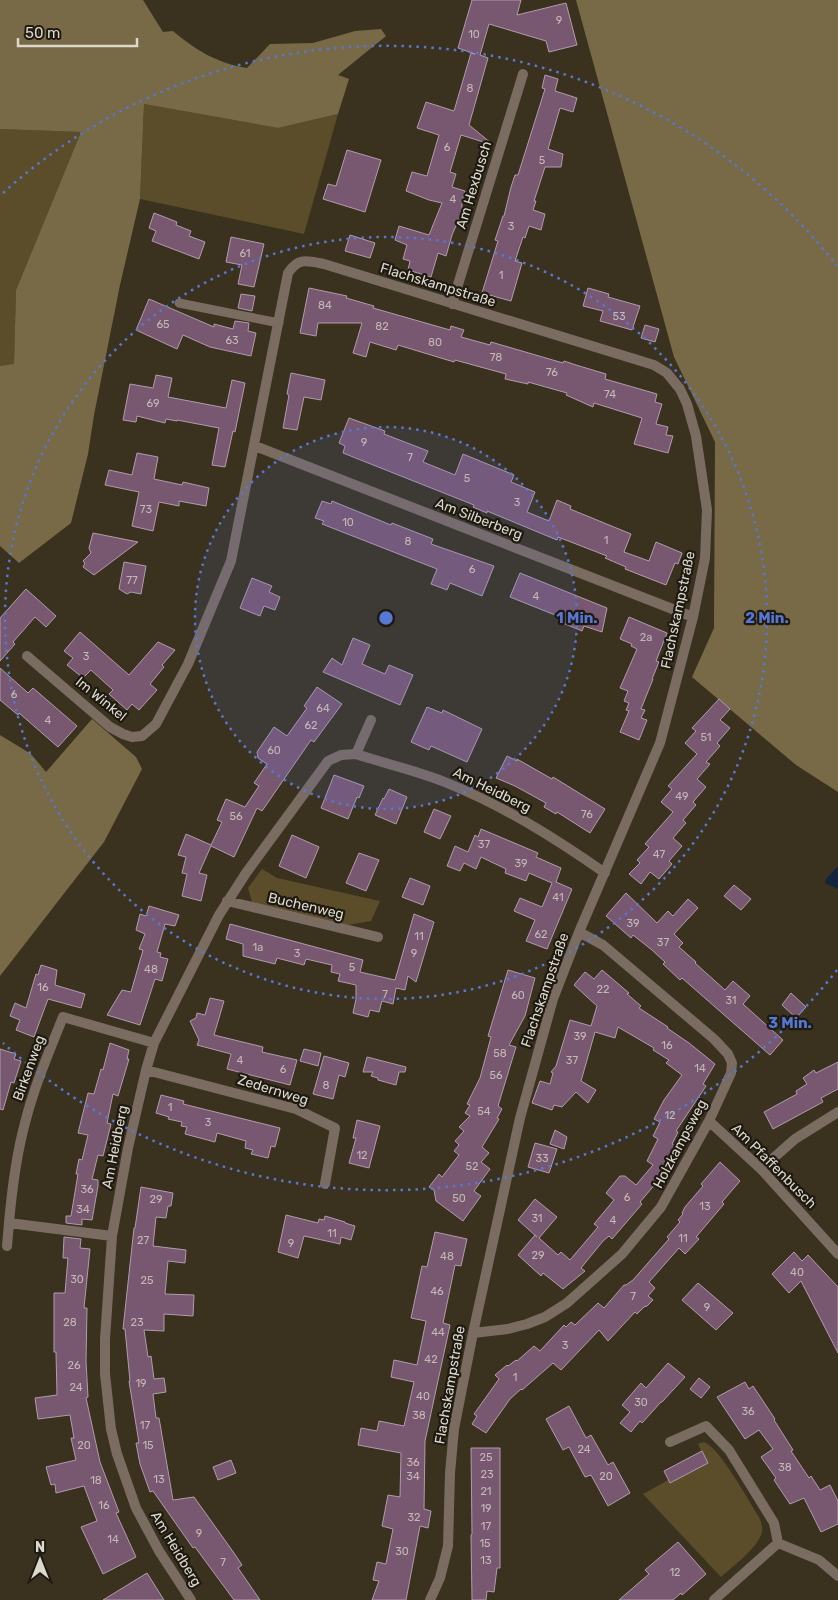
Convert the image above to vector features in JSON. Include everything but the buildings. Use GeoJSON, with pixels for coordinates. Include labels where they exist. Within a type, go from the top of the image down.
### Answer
{"type":"FeatureCollection","features":[{"type":"Feature","properties":{"kind":"street","name":"Am Hexbusch"},"geometry":{"type":"LineString","coordinates":[[452,304],[523,74]]}},
{"type":"Feature","properties":{"kind":"street","name":"Flachskampstraße"},"geometry":{"type":"LineString","coordinates":[[188,664],[231,561],[288,273],[300,261],[324,264],[654,365],[667,373],[680,388],[688,404],[696,436],[707,510],[706,558],[694,617],[660,743],[579,932],[554,999],[520,1118],[473,1332],[454,1429],[450,1473],[448,1546],[440,1578],[430,1600]]}},
{"type":"Feature","properties":{"kind":"street","name":"Am Silberberg"},"geometry":{"type":"LineString","coordinates":[[255,446],[694,617]]}},
{"type":"Feature","properties":{"kind":"street","name":"Im Winkel"},"geometry":{"type":"LineString","coordinates":[[27,656],[110,727],[132,737],[142,736],[156,724],[188,664]]}},
{"type":"Feature","properties":{"kind":"street"},"geometry":{"type":"LineString","coordinates":[[356,754],[371,720]]}},
{"type":"Feature","properties":{"kind":"street","name":"Am Heidberg"},"geometry":{"type":"LineString","coordinates":[[190,1600],[159,1551],[136,1508],[117,1454],[111,1429],[105,1374],[105,1339],[112,1236],[128,1148],[146,1070],[154,1043],[165,1018],[227,901],[328,761],[341,755],[356,754],[446,782],[506,810],[554,838],[605,873]]}},
{"type":"Feature","properties":{"kind":"street","name":"Buchenweg"},"geometry":{"type":"LineString","coordinates":[[227,901],[378,937]]}},
{"type":"Feature","properties":{"kind":"street","name":"Holzkampsweg"},"geometry":{"type":"LineString","coordinates":[[473,1332],[508,1329],[545,1317],[567,1303],[622,1254],[661,1208],[709,1121],[731,1073],[732,1063],[728,1054],[714,1039],[603,946],[579,932]]}},
{"type":"Feature","properties":{"kind":"street","name":"Birkenweg"},"geometry":{"type":"LineString","coordinates":[[7,1246],[14,1173],[24,1124],[40,1073],[63,1017],[154,1043]]}},
{"type":"Feature","properties":{"kind":"street","name":"Zedernweg"},"geometry":{"type":"LineString","coordinates":[[146,1070],[296,1109],[336,1128],[325,1184]]}},
{"type":"Feature","properties":{"kind":"street"},"geometry":{"type":"LineString","coordinates":[[761,1169],[795,1139],[838,1112]]}},
{"type":"Feature","properties":{"kind":"street","name":"Am Pfaffenbusch"},"geometry":{"type":"LineString","coordinates":[[709,1121],[761,1169],[838,1254]]}},
{"type":"Feature","properties":{"kind":"street"},"geometry":{"type":"LineString","coordinates":[[9,1223],[112,1236]]}},
{"type":"Feature","properties":{"kind":"street"},"geometry":{"type":"LineString","coordinates":[[670,1442],[706,1426],[729,1450],[774,1523],[778,1543]]}},
{"type":"Feature","properties":{"kind":"street"},"geometry":{"type":"LineString","coordinates":[[778,1543],[820,1560],[838,1576]]}},
{"type":"Feature","properties":{"kind":"street"},"geometry":{"type":"LineString","coordinates":[[714,1600],[778,1543]]}},
{"type":"Feature","properties":{"kind":"lane"},"geometry":{"type":"LineString","coordinates":[[179,303],[278,323]]}},
{"type":"Feature","properties":{"kind":"shaded area"},"geometry":{"type":"Polygon","coordinates":[[[0,0],[143,0],[163,32],[173,31],[190,45],[208,55],[226,63],[247,68],[270,44],[313,43],[355,31],[381,29],[386,36],[338,75],[349,79],[338,114],[278,128],[144,104],[140,199],[120,285],[88,454],[71,523],[19,563],[0,546],[0,366],[14,364],[16,290],[81,132],[0,129],[0,0]]]}},
{"type":"Feature","properties":{"kind":"shaded area"},"geometry":{"type":"Polygon","coordinates":[[[576,0],[838,0],[838,792],[796,765],[692,677],[714,628],[715,442],[674,357],[576,0]]]}},
{"type":"Feature","properties":{"kind":"shaded area"},"geometry":{"type":"Polygon","coordinates":[[[144,104],[278,128],[338,114],[304,234],[140,199],[144,104]]]}},
{"type":"Feature","properties":{"kind":"shaded area"},"geometry":{"type":"Polygon","coordinates":[[[0,129],[81,132],[16,290],[14,365],[0,366],[0,129]]]}},
{"type":"Feature","properties":{"kind":"shaded area"},"geometry":{"type":"Polygon","coordinates":[[[92,719],[136,757],[142,769],[104,842],[0,976],[0,735],[31,754],[46,772],[92,719]]]}},
{"type":"Feature","properties":{"kind":"shaded area"},"geometry":{"type":"Polygon","coordinates":[[[262,869],[277,878],[380,901],[371,921],[348,925],[252,902],[248,888],[262,869]]]}},
{"type":"Feature","properties":{"kind":"shaded area"},"geometry":{"type":"Polygon","coordinates":[[[704,1442],[711,1446],[726,1464],[759,1517],[762,1526],[760,1538],[756,1544],[721,1577],[643,1494],[668,1480],[670,1483],[707,1463],[698,1444],[704,1442]]]}},
{"type":"Feature","properties":{"kind":"water"},"geometry":{"type":"Polygon","coordinates":[[[838,866],[838,889],[825,883],[826,879],[838,866]]]}}]}
